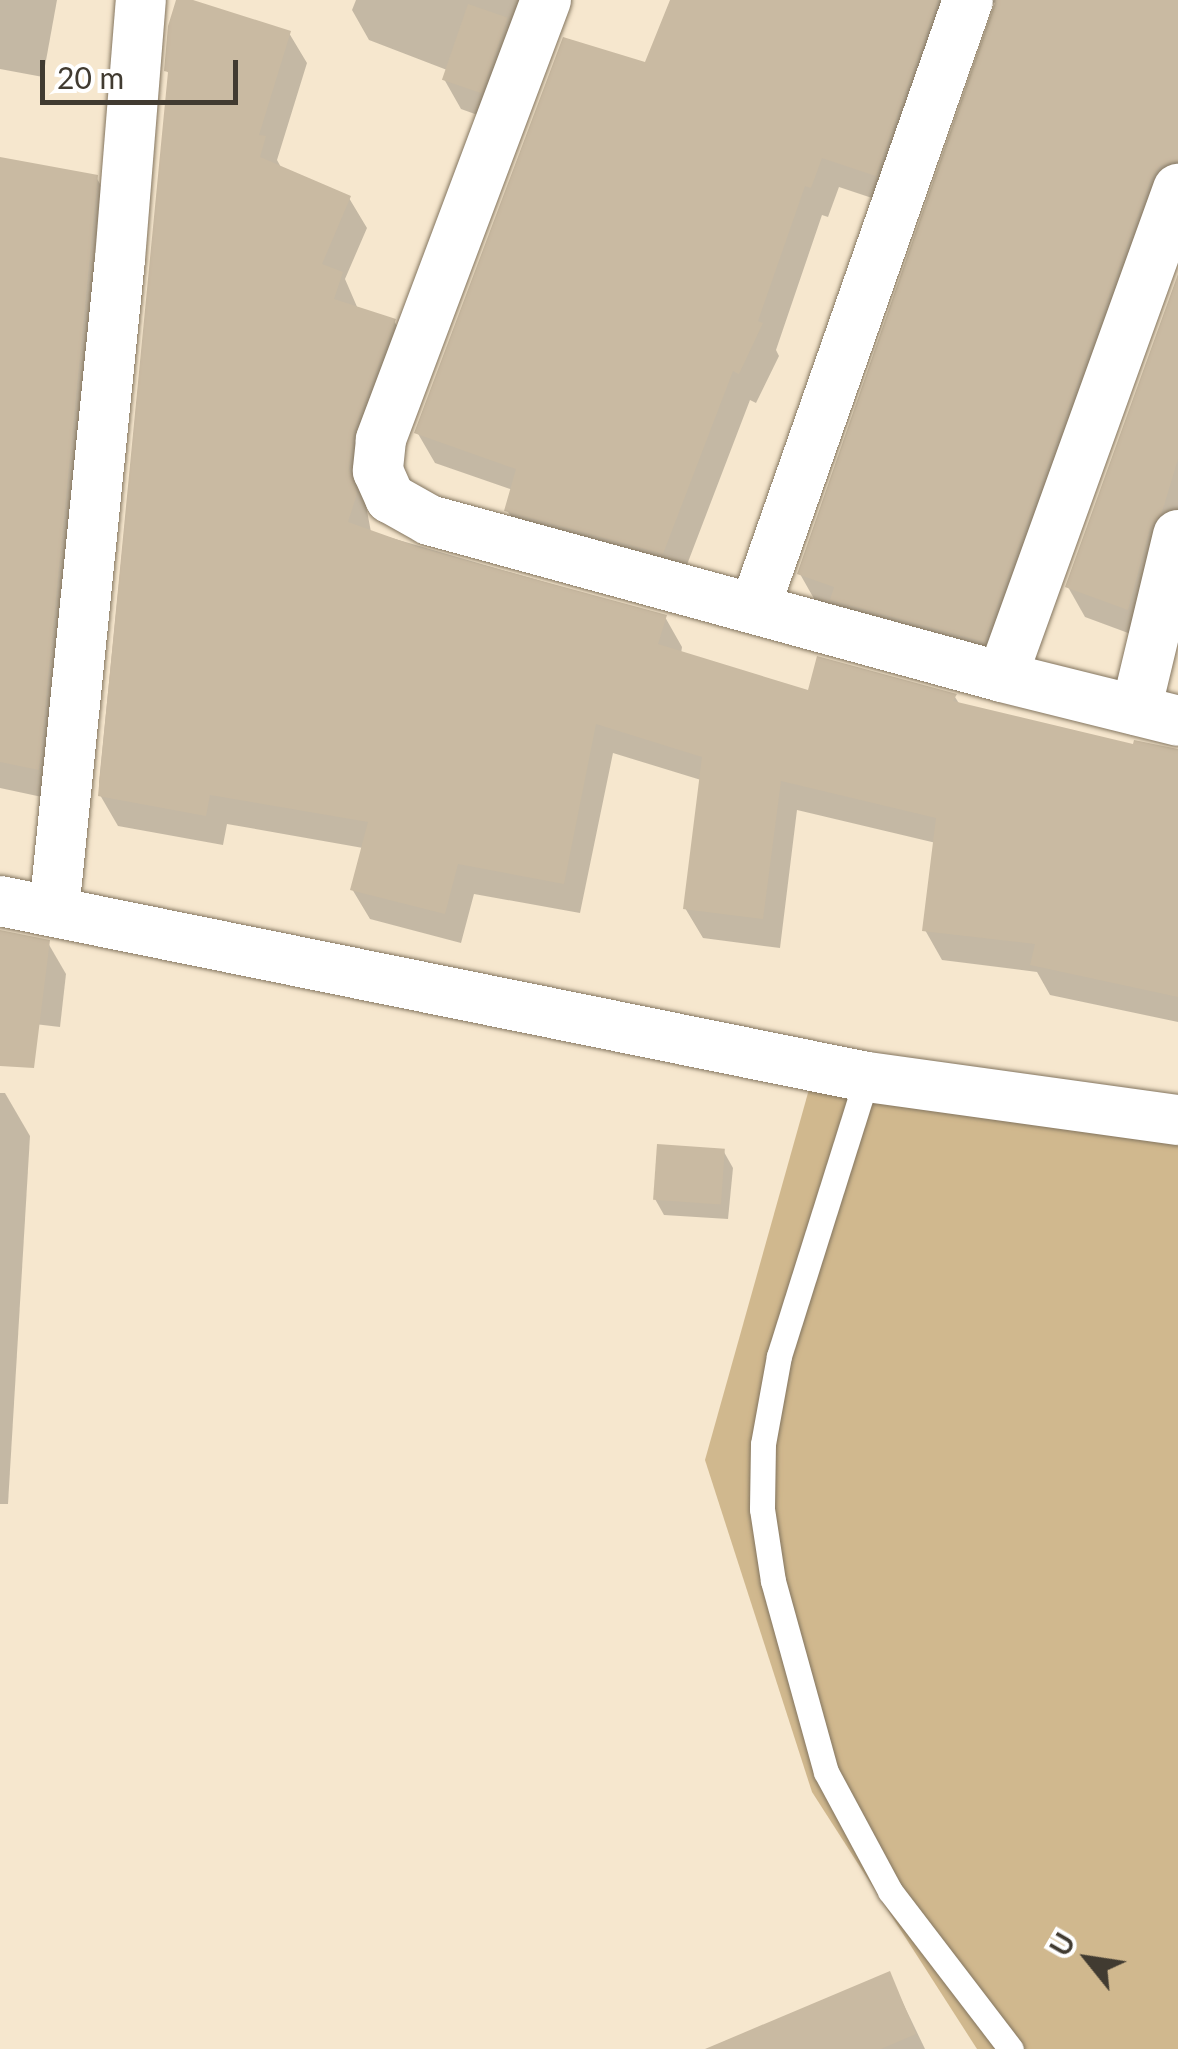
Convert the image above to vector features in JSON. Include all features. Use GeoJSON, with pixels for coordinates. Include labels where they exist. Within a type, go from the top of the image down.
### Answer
{"type":"FeatureCollection","features":[{"type":"Feature","properties":{"kind":"street"},"geometry":{"type":"LineString","coordinates":[[54,911],[120,259],[141,0]]}},
{"type":"Feature","properties":{"kind":"street"},"geometry":{"type":"LineString","coordinates":[[546,0],[381,440],[378,471],[390,498],[429,520],[1157,716],[1178,536]]}},
{"type":"Feature","properties":{"kind":"street"},"geometry":{"type":"LineString","coordinates":[[755,607],[968,0]]}},
{"type":"Feature","properties":{"kind":"street"},"geometry":{"type":"LineString","coordinates":[[1002,677],[1178,188]]}},
{"type":"Feature","properties":{"kind":"street"},"geometry":{"type":"LineString","coordinates":[[0,901],[866,1077],[1178,1120]]}},
{"type":"Feature","properties":{"kind":"lane"},"geometry":{"type":"LineString","coordinates":[[866,1077],[779,1356],[762,1444],[762,1510],[772,1581],[826,1772],[890,1891],[1011,2049]]}},
{"type":"Feature","properties":{"kind":"shaded area"},"geometry":{"type":"Polygon","coordinates":[[[822,1043],[1178,1131],[1178,2049],[977,2049],[812,1792],[705,1460],[822,1043]]]}},
{"type":"Feature","properties":{"kind":"building"},"geometry":{"type":"Polygon","coordinates":[[[176,0],[193,0],[291,31],[259,135],[266,136],[260,157],[351,196],[322,264],[343,272],[334,299],[396,319],[354,430],[349,468],[357,494],[348,522],[421,548],[667,615],[658,644],[808,690],[817,656],[957,694],[953,701],[1133,744],[1134,740],[1178,749],[1178,997],[1030,965],[1035,944],[922,931],[936,818],[781,781],[763,919],[683,909],[702,757],[596,724],[564,884],[458,864],[445,914],[350,890],[368,822],[210,795],[206,816],[98,796],[168,72],[164,71],[168,26],[176,0]]]}},
{"type":"Feature","properties":{"kind":"building"},"geometry":{"type":"Polygon","coordinates":[[[670,0],[938,0],[876,176],[822,158],[811,188],[805,186],[758,321],[763,323],[739,374],[733,371],[663,554],[504,511],[516,469],[414,433],[563,37],[645,62],[670,0]]]}},
{"type":"Feature","properties":{"kind":"building"},"geometry":{"type":"Polygon","coordinates":[[[996,0],[1178,0],[1178,161],[1160,166],[1151,179],[984,642],[830,600],[834,587],[797,574],[996,0]]]}},
{"type":"Feature","properties":{"kind":"building"},"geometry":{"type":"Polygon","coordinates":[[[468,4],[508,18],[482,93],[442,80],[468,4]]]}},
{"type":"Feature","properties":{"kind":"building"},"geometry":{"type":"Polygon","coordinates":[[[0,157],[98,175],[39,770],[0,762],[0,157]]]}},
{"type":"Feature","properties":{"kind":"building"},"geometry":{"type":"Polygon","coordinates":[[[1178,274],[1178,459],[1162,512],[1150,528],[1128,610],[1065,587],[1178,274]]]}},
{"type":"Feature","properties":{"kind":"building"},"geometry":{"type":"Polygon","coordinates":[[[0,930],[50,940],[34,1068],[0,1066],[0,930]]]}},
{"type":"Feature","properties":{"kind":"building"},"geometry":{"type":"Polygon","coordinates":[[[657,1144],[725,1149],[721,1205],[653,1200],[657,1144]]]}},
{"type":"Feature","properties":{"kind":"building"},"geometry":{"type":"Polygon","coordinates":[[[890,1971],[916,2034],[881,2049],[705,2049],[890,1971]]]}}]}
